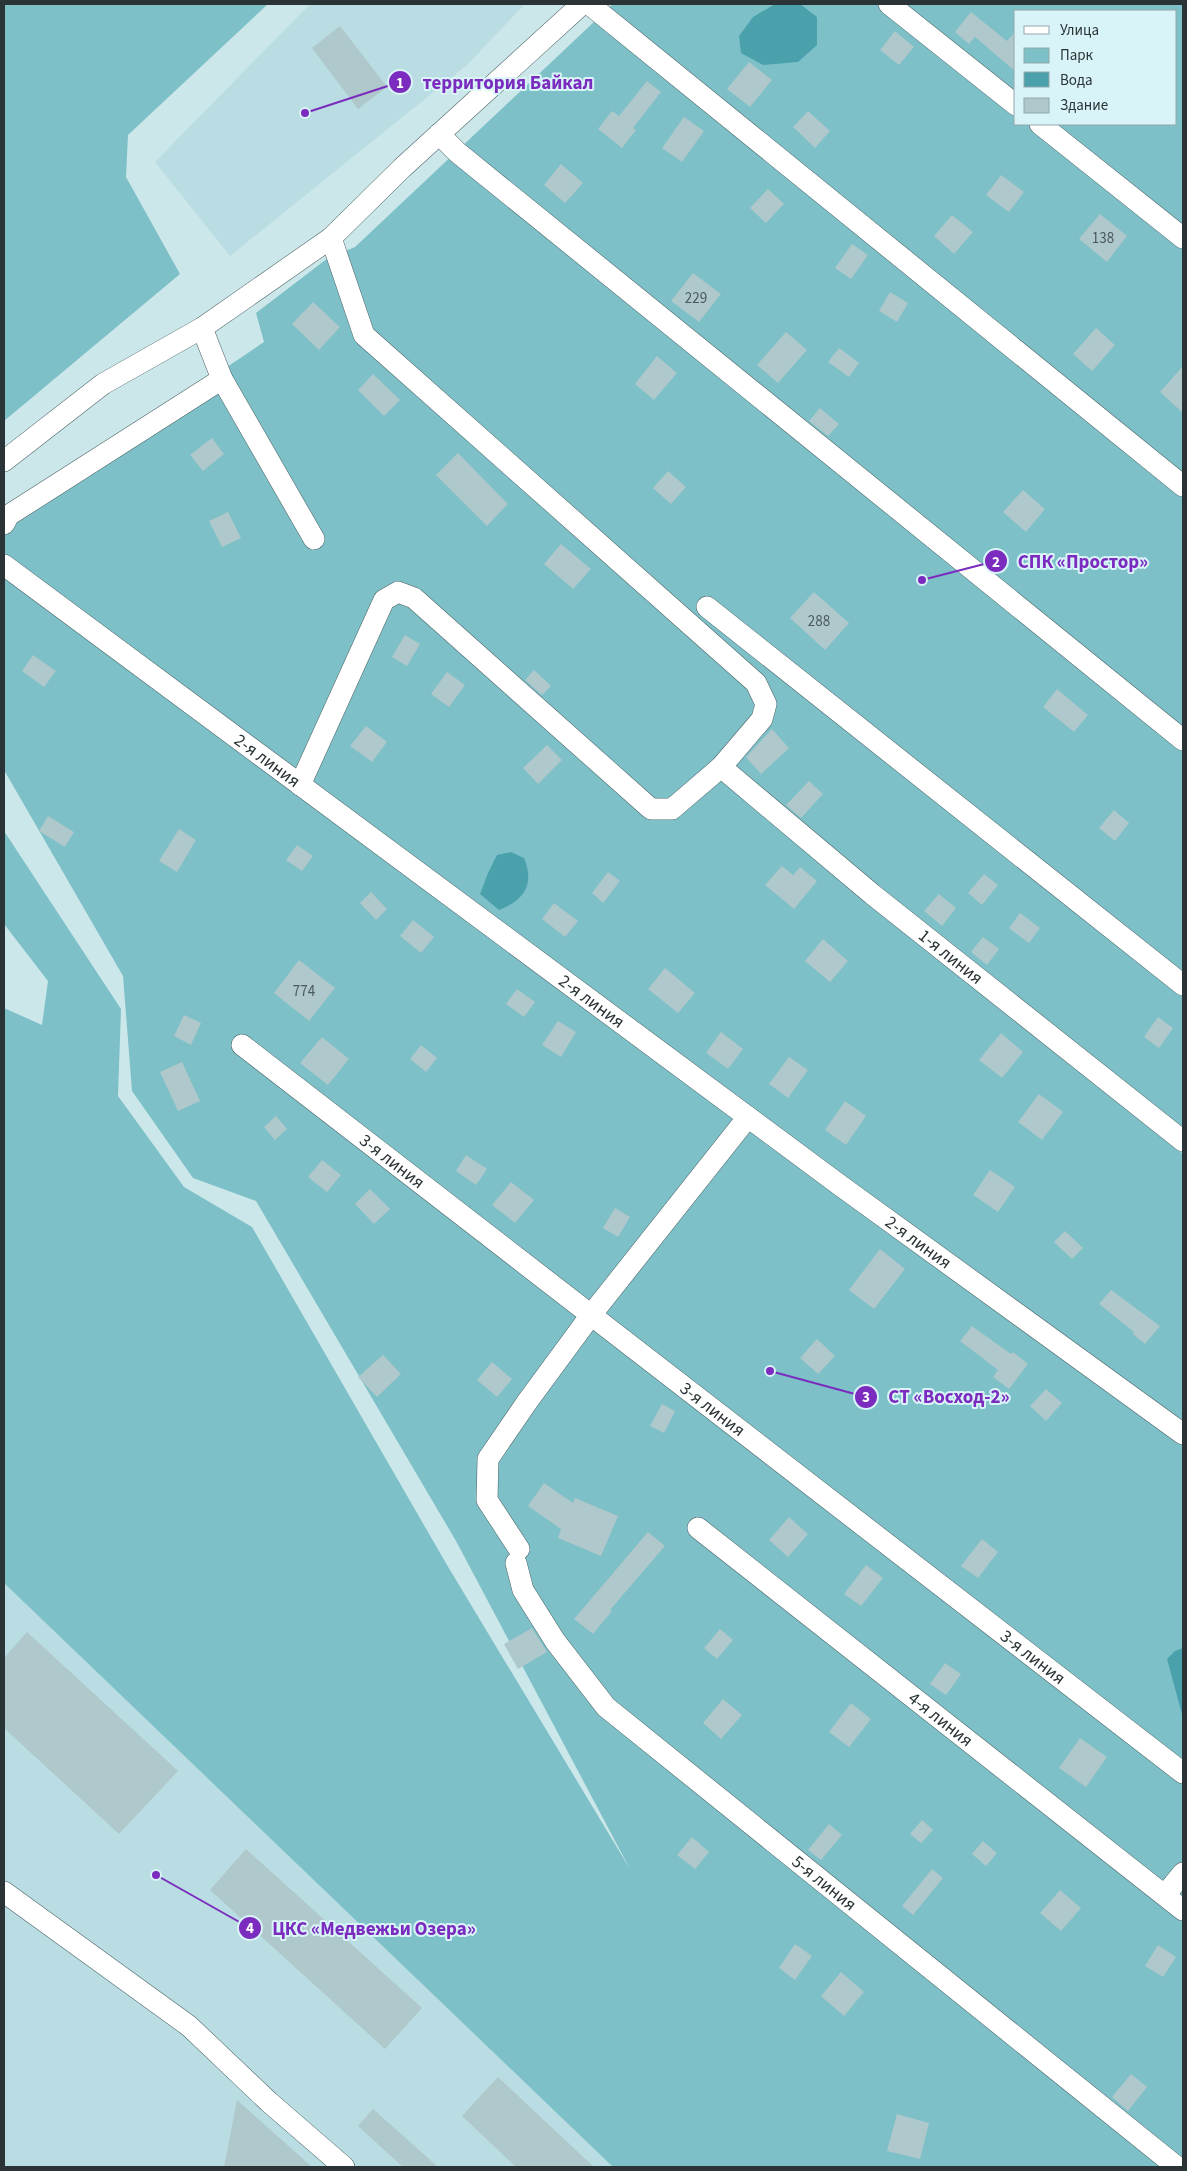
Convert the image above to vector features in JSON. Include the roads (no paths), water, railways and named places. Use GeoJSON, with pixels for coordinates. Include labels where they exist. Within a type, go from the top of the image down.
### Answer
{"type":"FeatureCollection","features":[{"type":"Feature","properties":{"kind":"street"},"geometry":{"type":"LineString","coordinates":[[4,462],[103,384],[202,328],[331,238],[439,134],[582,4]]}},
{"type":"Feature","properties":{"kind":"street"},"geometry":{"type":"LineString","coordinates":[[589,4],[1183,486]]}},
{"type":"Feature","properties":{"kind":"street"},"geometry":{"type":"LineString","coordinates":[[889,4],[1014,102]]}},
{"type":"Feature","properties":{"kind":"street"},"geometry":{"type":"LineString","coordinates":[[1041,125],[1183,238]]}},
{"type":"Feature","properties":{"kind":"street"},"geometry":{"type":"LineString","coordinates":[[439,134],[464,158],[1183,740]]}},
{"type":"Feature","properties":{"kind":"street"},"geometry":{"type":"LineString","coordinates":[[300,785],[384,600],[398,592],[414,598],[651,809],[672,809],[721,767],[762,718],[766,704],[756,682],[364,335],[331,238]]}},
{"type":"Feature","properties":{"kind":"street"},"geometry":{"type":"LineString","coordinates":[[202,328],[222,379],[314,539]]}},
{"type":"Feature","properties":{"kind":"street"},"geometry":{"type":"LineString","coordinates":[[4,524],[9,515],[222,379]]}},
{"type":"Feature","properties":{"kind":"street","name":"2-я линия"},"geometry":{"type":"LineString","coordinates":[[4,565],[748,1117],[1183,1434]]}},
{"type":"Feature","properties":{"kind":"street"},"geometry":{"type":"LineString","coordinates":[[707,606],[1183,985]]}},
{"type":"Feature","properties":{"kind":"street","name":"1-я линия"},"geometry":{"type":"LineString","coordinates":[[721,767],[872,894],[1183,1141]]}},
{"type":"Feature","properties":{"kind":"street","name":"3-я линия"},"geometry":{"type":"LineString","coordinates":[[242,1045],[1183,1773]]}},
{"type":"Feature","properties":{"kind":"street","name":"5-я линия"},"geometry":{"type":"LineString","coordinates":[[748,1117],[591,1315],[488,1459],[486,1500],[518,1556],[523,1590],[555,1641],[606,1707],[1177,2167]]}},
{"type":"Feature","properties":{"kind":"street","name":"4-я линия"},"geometry":{"type":"LineString","coordinates":[[698,1528],[1183,1910]]}},
{"type":"Feature","properties":{"kind":"street"},"geometry":{"type":"LineString","coordinates":[[1165,1895],[1183,1872]]}},
{"type":"Feature","properties":{"kind":"street"},"geometry":{"type":"LineString","coordinates":[[4,1892],[189,2026],[269,2102],[344,2167]]}},
{"type":"Feature","properties":{"kind":"water"},"geometry":{"type":"Polygon","coordinates":[[[775,4],[800,4],[817,17],[817,45],[798,62],[763,65],[741,53],[739,36],[753,17],[775,4]]]}},
{"type":"Feature","properties":{"kind":"water"},"geometry":{"type":"Polygon","coordinates":[[[511,852],[524,858],[528,884],[521,896],[499,910],[480,894],[497,855],[511,852]]]}},
{"type":"Feature","properties":{"kind":"water"},"geometry":{"type":"Polygon","coordinates":[[[1183,1648],[1183,1718],[1167,1659],[1175,1651],[1183,1648]]]}},
{"type":"Feature","properties":{"kind":"place","name":"территория Байкал"},"geometry":{"type":"Point","coordinates":[305,113]}},
{"type":"Feature","properties":{"kind":"place","name":"СПК «Простор»"},"geometry":{"type":"Point","coordinates":[922,580]}},
{"type":"Feature","properties":{"kind":"place","name":"СТ «Восход-2»"},"geometry":{"type":"Point","coordinates":[770,1371]}},
{"type":"Feature","properties":{"kind":"place","name":"ЦКС «Медвежьи Озера»"},"geometry":{"type":"Point","coordinates":[156,1875]}}]}
